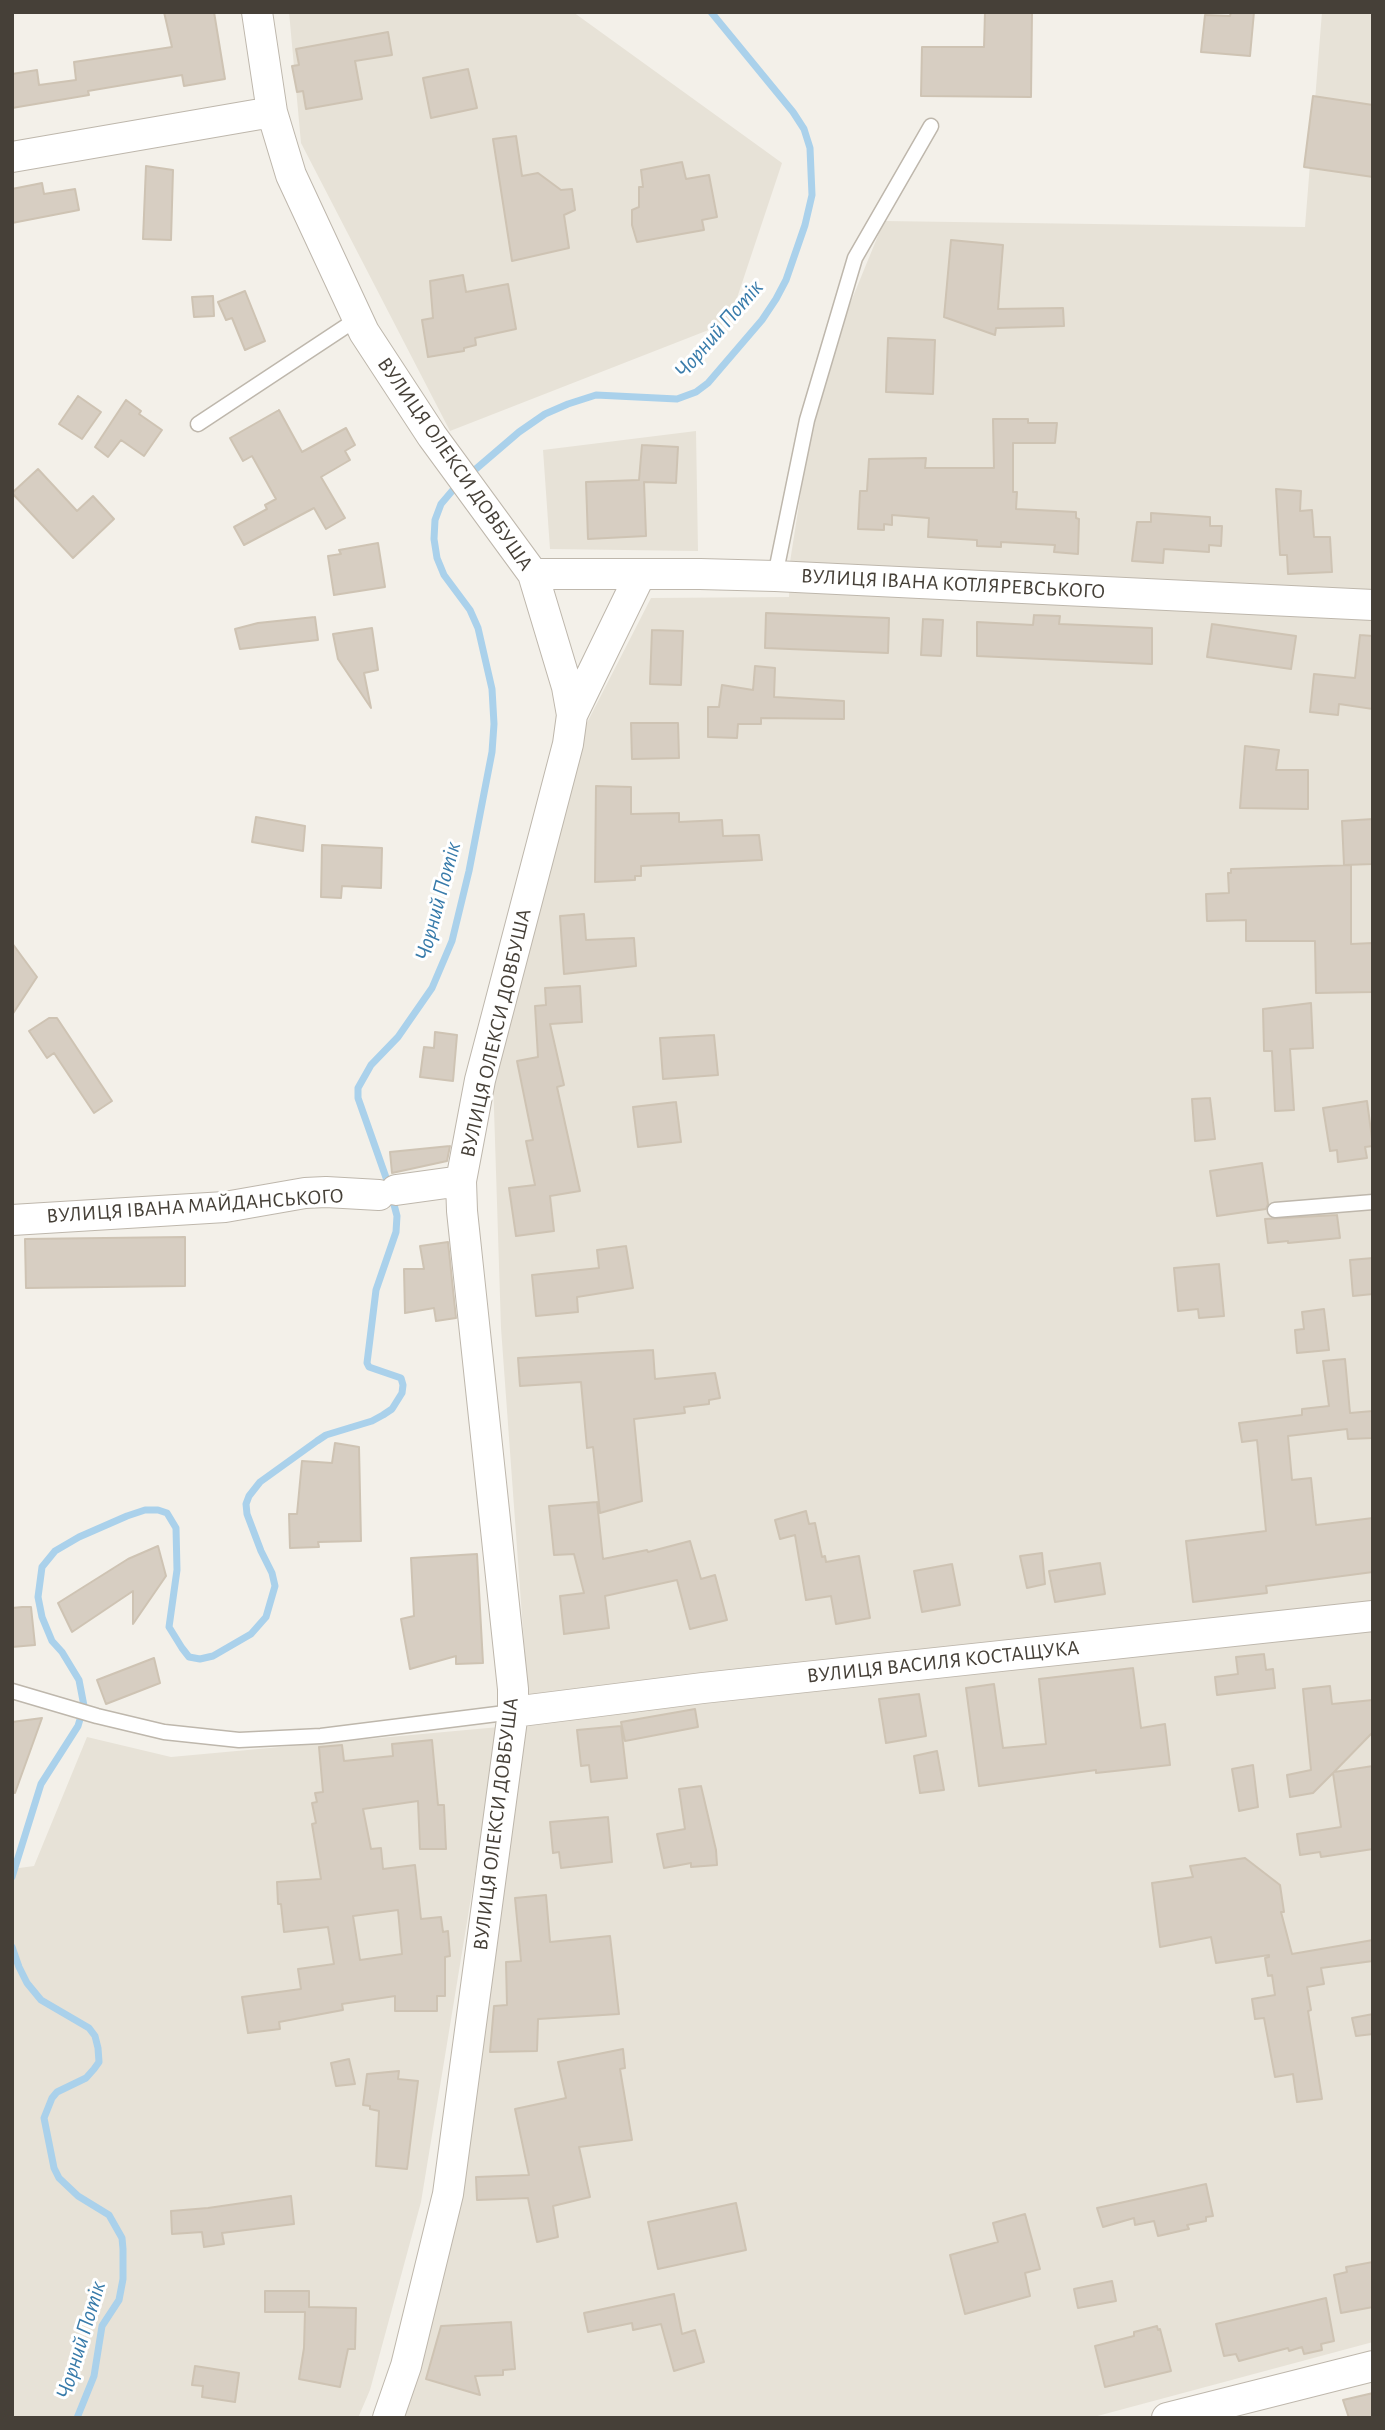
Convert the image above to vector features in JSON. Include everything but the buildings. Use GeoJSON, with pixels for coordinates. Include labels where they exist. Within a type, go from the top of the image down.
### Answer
{"type":"FeatureCollection","features":[{"type":"Feature","properties":{"kind":"street","name":"ВУЛИЦЯ ОЛЕКСИ ДОВБУША"},"geometry":{"type":"LineString","coordinates":[[257,12],[272,112],[291,174],[357,319],[401,390],[533,574],[563,674],[572,715],[568,744],[480,1080],[461,1181],[513,1689],[513,1712],[448,2194],[406,2366],[388,2418]]}},
{"type":"Feature","properties":{"kind":"street"},"geometry":{"type":"LineString","coordinates":[[12,157],[272,112]]}},
{"type":"Feature","properties":{"kind":"street","name":"ВУЛИЦЯ ІВАНА КОТЛЯРЕВСЬКОГО"},"geometry":{"type":"LineString","coordinates":[[533,574],[775,576],[1373,605]]}},
{"type":"Feature","properties":{"kind":"street"},"geometry":{"type":"LineString","coordinates":[[572,715],[639,575]]}},
{"type":"Feature","properties":{"kind":"street","name":"ВУЛИЦЯ ІВАНА МАЙДАНСЬКОГО"},"geometry":{"type":"LineString","coordinates":[[12,1220],[225,1207],[305,1193],[387,1193],[461,1181]]}},
{"type":"Feature","properties":{"kind":"street","name":"ВУЛИЦЯ ВАСИЛЯ КОСТАЩУКА"},"geometry":{"type":"LineString","coordinates":[[513,1712],[716,1687],[1373,1616]]}},
{"type":"Feature","properties":{"kind":"street"},"geometry":{"type":"LineString","coordinates":[[1167,2418],[1373,2366]]}},
{"type":"Feature","properties":{"kind":"lane"},"geometry":{"type":"LineString","coordinates":[[775,576],[807,420],[855,258],[931,126]]}},
{"type":"Feature","properties":{"kind":"lane"},"geometry":{"type":"LineString","coordinates":[[198,424],[357,319]]}},
{"type":"Feature","properties":{"kind":"lane"},"geometry":{"type":"LineString","coordinates":[[1275,1210],[1373,1202]]}},
{"type":"Feature","properties":{"kind":"lane"},"geometry":{"type":"LineString","coordinates":[[12,1691],[164,1732],[198,1737],[266,1740],[321,1736],[513,1712]]}},
{"type":"Feature","properties":{"kind":"shaded area"},"geometry":{"type":"Polygon","coordinates":[[[289,12],[573,12],[782,163],[729,322],[450,431],[301,143],[289,12]]]}},
{"type":"Feature","properties":{"kind":"shaded area"},"geometry":{"type":"Polygon","coordinates":[[[1322,12],[1373,12],[1373,2342],[1090,2418],[395,2418],[527,1685],[501,1328],[493,1078],[571,754],[651,598],[789,597],[790,562],[818,382],[884,221],[1305,227],[1322,12]]]}},
{"type":"Feature","properties":{"kind":"shaded area"},"geometry":{"type":"Polygon","coordinates":[[[696,431],[698,551],[550,549],[543,450],[696,431]]]}},
{"type":"Feature","properties":{"kind":"shaded area"},"geometry":{"type":"Polygon","coordinates":[[[499,1727],[421,2202],[370,2390],[358,2418],[12,2418],[12,1869],[34,1866],[87,1737],[171,1757],[499,1727]]]}},
{"type":"Feature","properties":{"kind":"waterway","name":"Чорний Потік"},"geometry":{"type":"LineString","coordinates":[[470,474],[519,432],[545,414],[568,404],[596,395],[677,399],[696,392],[708,383],[762,320],[786,280],[812,195],[810,148],[804,129],[793,112],[711,12]]}},
{"type":"Feature","properties":{"kind":"waterway","name":"Чорний Потік"},"geometry":{"type":"LineString","coordinates":[[389,1186],[358,1098],[358,1088],[371,1065],[398,1037],[432,988],[452,941],[469,871],[492,752],[492,689],[478,628],[470,610],[444,575],[437,558],[434,539],[435,520],[441,504],[458,484]]}},
{"type":"Feature","properties":{"kind":"waterway","name":"Чорний Потік"},"geometry":{"type":"LineString","coordinates":[[12,1877],[41,1784],[78,1726],[84,1706],[79,1680],[52,1641],[42,1617],[38,1597],[42,1567],[55,1551],[79,1537],[127,1516],[145,1510],[158,1510],[167,1513],[176,1528],[177,1570],[169,1627],[182,1648],[189,1657],[200,1659],[213,1656],[251,1634],[266,1617],[275,1586],[247,1514],[249,1496],[260,1482],[326,1435],[372,1421],[392,1409],[402,1393],[401,1378],[369,1367],[367,1363],[376,1290],[396,1232],[397,1216],[392,1197]]}},
{"type":"Feature","properties":{"kind":"waterway","name":"Чорний Потік"},"geometry":{"type":"LineString","coordinates":[[12,1947],[27,1983],[41,2000],[89,2028],[95,2036],[98,2048],[99,2062],[94,2069],[86,2078],[57,2092],[44,2118],[54,2168],[59,2178],[78,2196],[109,2215],[122,2238],[123,2279],[119,2300],[102,2326],[94,2376],[77,2418]]}}]}
